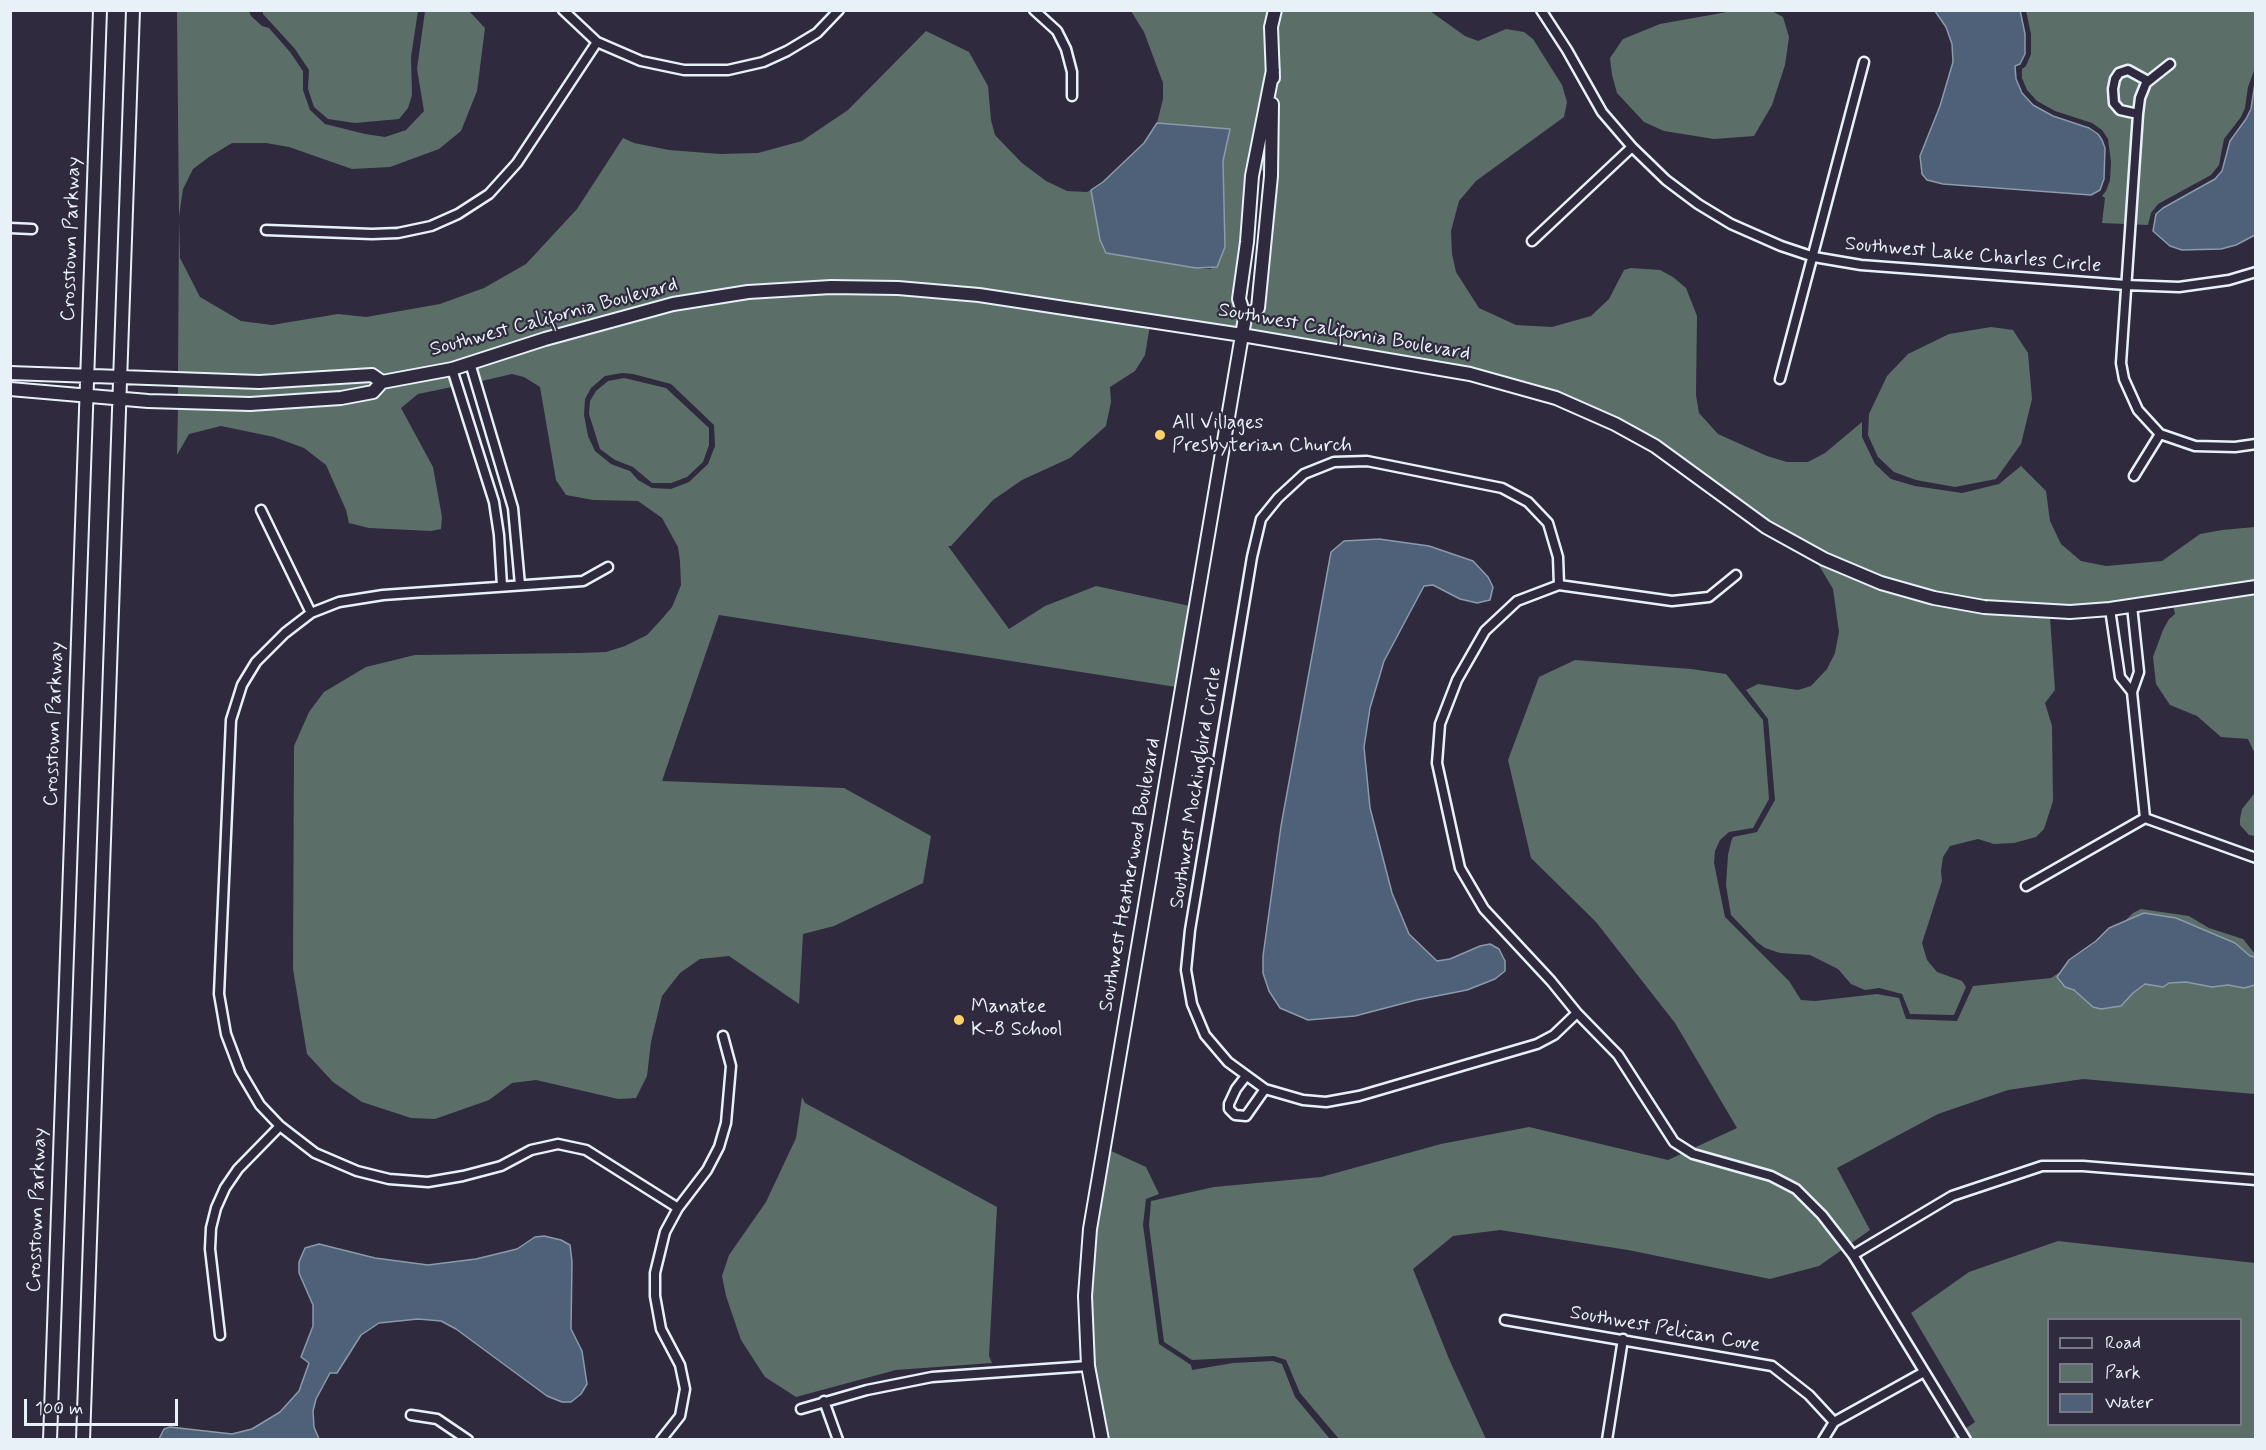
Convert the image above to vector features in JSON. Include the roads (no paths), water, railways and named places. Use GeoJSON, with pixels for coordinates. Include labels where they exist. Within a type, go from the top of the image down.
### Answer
{"type":"FeatureCollection","features":[{"type":"Feature","properties":{"kind":"street","name":"Crosstown Parkway"},"geometry":{"type":"LineString","coordinates":[[50,1440],[100,10]]}},
{"type":"Feature","properties":{"kind":"street"},"geometry":{"type":"LineString","coordinates":[[83,1440],[133,10]]}},
{"type":"Feature","properties":{"kind":"street"},"geometry":{"type":"LineString","coordinates":[[563,10],[597,42],[641,61],[684,70],[728,70],[763,62],[817,33],[839,10]]}},
{"type":"Feature","properties":{"kind":"street"},"geometry":{"type":"LineString","coordinates":[[1034,10],[1057,31],[1066,48],[1072,72],[1072,96]]}},
{"type":"Feature","properties":{"kind":"street","name":"Southwest Heatherwood Boulevard"},"geometry":{"type":"LineString","coordinates":[[1245,318],[1258,308],[1269,194],[1273,70],[1271,27],[1275,10]]}},
{"type":"Feature","properties":{"kind":"street","name":"Southwest Lake Charles Circle"},"geometry":{"type":"LineString","coordinates":[[1541,10],[1602,112],[1632,147],[1666,180],[1698,204],[1731,224],[1781,246],[1814,257],[1861,266],[2126,285],[2179,287],[2229,280],[2256,272]]}},
{"type":"Feature","properties":{"kind":"street"},"geometry":{"type":"LineString","coordinates":[[266,230],[398,233],[431,226],[458,214],[489,194],[517,163],[597,42]]}},
{"type":"Feature","properties":{"kind":"street"},"geometry":{"type":"LineString","coordinates":[[1780,379],[1864,63]]}},
{"type":"Feature","properties":{"kind":"street"},"geometry":{"type":"LineString","coordinates":[[2170,63],[2148,81],[2140,98],[2121,363],[2124,379],[2138,410],[2160,434],[2195,446],[2235,447],[2256,444]]}},
{"type":"Feature","properties":{"kind":"street","name":"Southwest Heatherwood Boulevard"},"geometry":{"type":"LineString","coordinates":[[1102,1440],[1088,1366],[1085,1296],[1090,1229],[1245,318],[1239,299],[1247,242],[1252,176],[1273,70]]}},
{"type":"Feature","properties":{"kind":"street"},"geometry":{"type":"LineString","coordinates":[[2138,114],[2120,110],[2114,103],[2115,79],[2119,73],[2128,70],[2148,81]]}},
{"type":"Feature","properties":{"kind":"street"},"geometry":{"type":"LineString","coordinates":[[1532,241],[1632,147]]}},
{"type":"Feature","properties":{"kind":"street"},"geometry":{"type":"LineString","coordinates":[[1251,193],[1269,194]]}},
{"type":"Feature","properties":{"kind":"street"},"geometry":{"type":"LineString","coordinates":[[10,228],[32,229]]}},
{"type":"Feature","properties":{"kind":"street","name":"Southwest California Boulevard"},"geometry":{"type":"LineString","coordinates":[[10,389],[148,401],[250,404],[341,398],[373,392],[382,382],[452,369],[567,333],[673,304],[748,292],[831,287],[898,288],[979,295],[1242,335],[1470,374],[1556,398],[1615,424],[1655,446],[1766,527],[1824,559],[1881,582],[1934,598],[1984,607],[2036,612],[2110,609],[2256,587]]}},
{"type":"Feature","properties":{"kind":"street"},"geometry":{"type":"LineString","coordinates":[[470,363],[513,508],[520,585]]}},
{"type":"Feature","properties":{"kind":"street"},"geometry":{"type":"LineString","coordinates":[[452,369],[494,502],[502,586]]}},
{"type":"Feature","properties":{"kind":"street","name":"Southwest California Boulevard"},"geometry":{"type":"LineString","coordinates":[[10,373],[259,382],[372,375],[382,382]]}},
{"type":"Feature","properties":{"kind":"street"},"geometry":{"type":"LineString","coordinates":[[2134,476],[2160,434]]}},
{"type":"Feature","properties":{"kind":"street","name":"Southwest Mockingbird Circle"},"geometry":{"type":"LineString","coordinates":[[1560,585],[1558,557],[1548,523],[1528,502],[1502,488],[1367,461],[1334,462],[1304,474],[1278,498],[1261,519],[1252,557],[1194,906],[1186,970],[1192,1004],[1205,1035],[1228,1062],[1265,1089],[1303,1100],[1326,1102],[1359,1095],[1537,1044],[1554,1035],[1577,1013]]}},
{"type":"Feature","properties":{"kind":"street"},"geometry":{"type":"LineString","coordinates":[[261,510],[311,613]]}},
{"type":"Feature","properties":{"kind":"street"},"geometry":{"type":"LineString","coordinates":[[608,567],[583,581],[383,595],[339,602],[311,613],[285,633],[256,662],[242,685],[231,720],[219,994],[226,1034],[240,1071],[261,1105],[280,1126],[315,1153],[357,1171],[389,1179],[428,1182],[501,1166],[531,1150],[558,1144],[586,1150],[678,1208]]}},
{"type":"Feature","properties":{"kind":"street"},"geometry":{"type":"LineString","coordinates":[[1736,575],[1709,597],[1672,601],[1560,585],[1517,601],[1485,631],[1456,680],[1440,724],[1437,763],[1460,867],[1484,909],[1551,981],[1577,1013],[1618,1055],[1674,1142],[1693,1154],[1771,1176],[1796,1189],[1822,1215],[1853,1254],[1966,1440]]}},
{"type":"Feature","properties":{"kind":"street"},"geometry":{"type":"LineString","coordinates":[[2133,606],[2139,672],[2132,692],[2145,818]]}},
{"type":"Feature","properties":{"kind":"street"},"geometry":{"type":"LineString","coordinates":[[2110,609],[2120,677],[2132,692]]}},
{"type":"Feature","properties":{"kind":"street"},"geometry":{"type":"LineString","coordinates":[[2026,886],[2145,818],[2256,858]]}},
{"type":"Feature","properties":{"kind":"street"},"geometry":{"type":"LineString","coordinates":[[662,1440],[680,1416],[685,1389],[680,1365],[661,1329],[655,1296],[655,1273],[665,1232],[678,1208],[707,1170],[719,1148],[726,1123],[732,1066],[723,1036]]}},
{"type":"Feature","properties":{"kind":"street"},"geometry":{"type":"LineString","coordinates":[[1246,1076],[1236,1089],[1230,1104],[1229,1108],[1235,1115],[1245,1116],[1265,1089]]}},
{"type":"Feature","properties":{"kind":"street"},"geometry":{"type":"LineString","coordinates":[[220,1335],[210,1249],[211,1228],[216,1208],[225,1188],[238,1169],[280,1126]]}},
{"type":"Feature","properties":{"kind":"street"},"geometry":{"type":"LineString","coordinates":[[1853,1254],[1952,1196],[2042,1166],[2083,1166],[2256,1180]]}},
{"type":"Feature","properties":{"kind":"street","name":"Southwest Pelican Cove"},"geometry":{"type":"LineString","coordinates":[[1504,1320],[1772,1366],[1809,1395],[1834,1422]]}},
{"type":"Feature","properties":{"kind":"street"},"geometry":{"type":"LineString","coordinates":[[1607,1440],[1623,1339]]}},
{"type":"Feature","properties":{"kind":"street"},"geometry":{"type":"LineString","coordinates":[[801,1409],[824,1401],[932,1377],[1088,1366]]}},
{"type":"Feature","properties":{"kind":"street"},"geometry":{"type":"LineString","coordinates":[[1823,1440],[1834,1422],[1924,1372]]}},
{"type":"Feature","properties":{"kind":"street"},"geometry":{"type":"LineString","coordinates":[[824,1401],[838,1440]]}},
{"type":"Feature","properties":{"kind":"street"},"geometry":{"type":"LineString","coordinates":[[411,1415],[437,1419],[468,1440]]}},
{"type":"Feature","properties":{"kind":"water"},"geometry":{"type":"Polygon","coordinates":[[[2020,10],[2025,34],[2025,54],[2020,64],[2015,66],[2016,79],[2022,93],[2033,105],[2053,116],[2089,128],[2102,140],[2105,148],[2104,179],[2100,190],[2091,195],[1943,184],[1927,180],[1922,174],[1920,156],[1940,106],[1953,62],[1952,44],[1946,27],[1935,11],[2020,10]]]}},
{"type":"Feature","properties":{"kind":"water"},"geometry":{"type":"Polygon","coordinates":[[[2255,83],[2255,235],[2236,245],[2221,249],[2182,250],[2170,246],[2153,231],[2156,214],[2215,179],[2222,171],[2230,141],[2251,109],[2255,83]]]}},
{"type":"Feature","properties":{"kind":"water"},"geometry":{"type":"Polygon","coordinates":[[[1157,123],[1230,129],[1223,161],[1225,247],[1217,267],[1196,268],[1106,253],[1100,240],[1091,190],[1103,182],[1144,143],[1157,123]]]}},
{"type":"Feature","properties":{"kind":"water"},"geometry":{"type":"Polygon","coordinates":[[[1379,539],[1429,546],[1473,561],[1488,577],[1493,587],[1490,600],[1477,603],[1460,599],[1433,585],[1424,586],[1384,661],[1370,708],[1364,747],[1370,808],[1392,893],[1409,934],[1437,961],[1450,959],[1490,944],[1499,949],[1505,961],[1505,971],[1495,979],[1467,990],[1355,1016],[1308,1020],[1280,1008],[1269,991],[1263,973],[1263,956],[1281,826],[1331,552],[1344,541],[1379,539]]]}},
{"type":"Feature","properties":{"kind":"water"},"geometry":{"type":"Polygon","coordinates":[[[2144,913],[2176,918],[2235,943],[2250,956],[2255,957],[2255,985],[2244,988],[2228,985],[2212,987],[2186,982],[2169,983],[2163,987],[2145,984],[2121,1006],[2101,1009],[2093,1007],[2074,990],[2065,987],[2057,977],[2069,960],[2096,941],[2109,928],[2144,913]]]}},
{"type":"Feature","properties":{"kind":"water"},"geometry":{"type":"Polygon","coordinates":[[[544,1236],[570,1245],[571,1329],[582,1351],[587,1384],[581,1394],[571,1402],[562,1402],[547,1396],[456,1329],[441,1321],[418,1319],[379,1323],[361,1335],[337,1373],[330,1373],[316,1399],[313,1411],[314,1427],[319,1439],[159,1439],[164,1429],[170,1427],[232,1434],[252,1429],[280,1412],[299,1391],[309,1363],[301,1357],[313,1326],[313,1305],[299,1273],[299,1262],[305,1248],[319,1244],[375,1258],[428,1265],[476,1259],[517,1249],[535,1237],[544,1236]]]}},
{"type":"Feature","properties":{"kind":"place","name":"All Villages Presbyterian Church"},"geometry":{"type":"Point","coordinates":[1160,435]}},
{"type":"Feature","properties":{"kind":"place","name":"Manatee K-8 School"},"geometry":{"type":"Point","coordinates":[959,1020]}}]}
